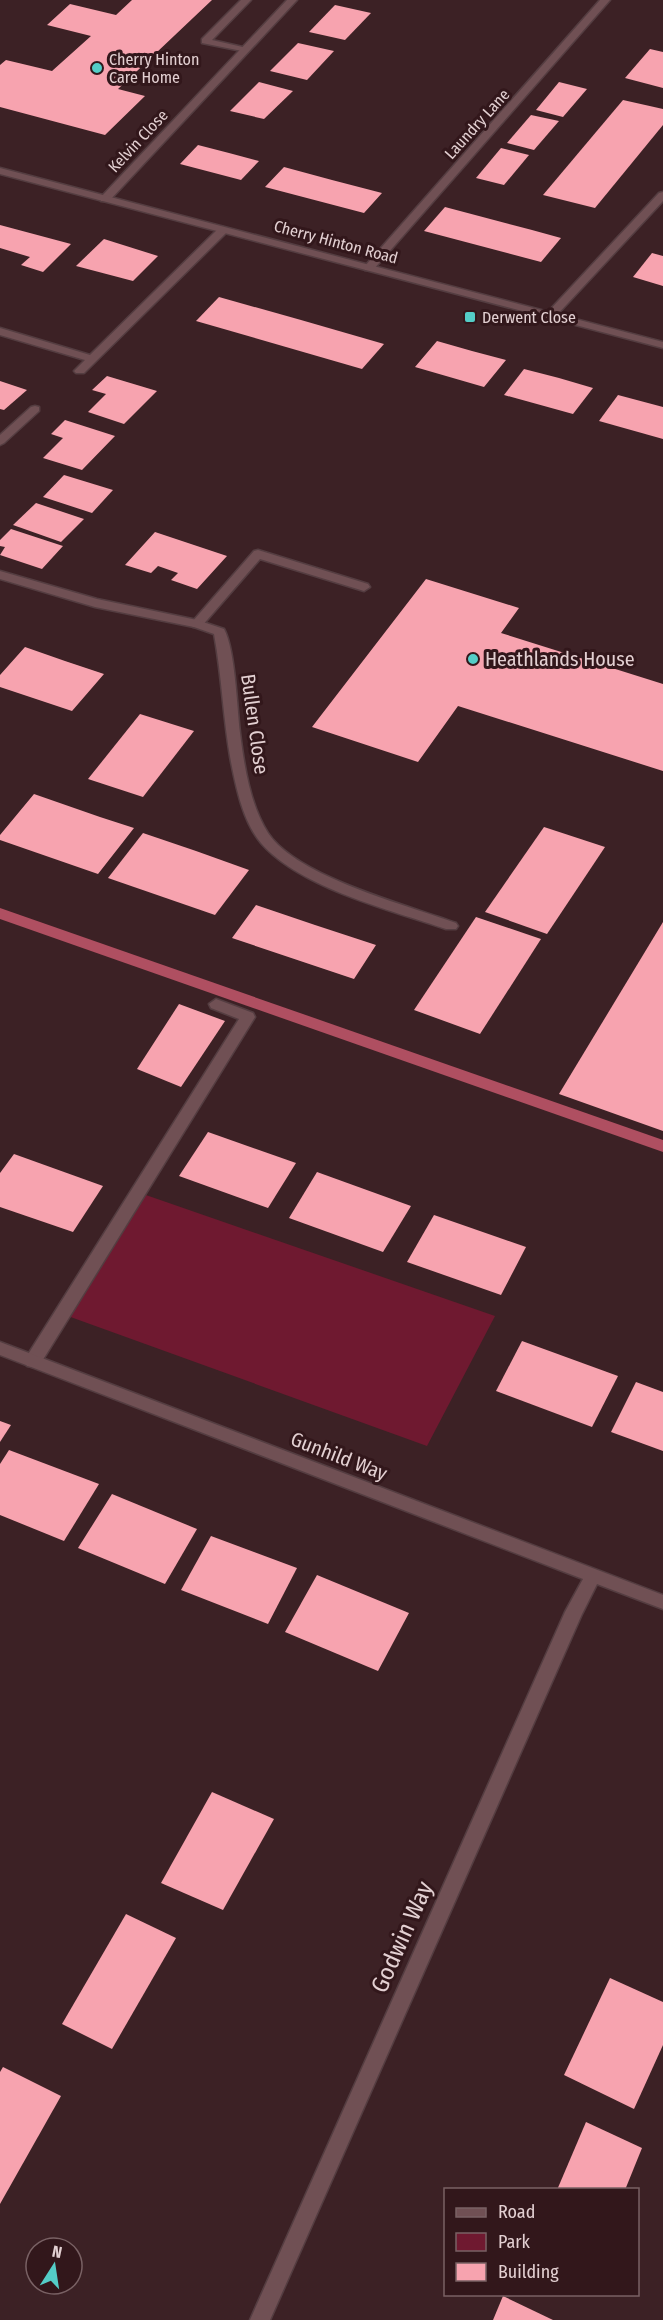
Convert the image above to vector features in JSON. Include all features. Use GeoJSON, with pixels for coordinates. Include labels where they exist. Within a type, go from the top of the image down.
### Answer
{"type":"FeatureCollection","features":[{"type":"Feature","properties":{"kind":"street"},"geometry":{"type":"LineString","coordinates":[[243,50],[206,41],[246,0]]}},
{"type":"Feature","properties":{"kind":"street","name":"Kelvin Close"},"geometry":{"type":"LineString","coordinates":[[105,199],[292,0]]}},
{"type":"Feature","properties":{"kind":"street","name":"Laundry Lane"},"geometry":{"type":"LineString","coordinates":[[369,268],[605,0]]}},
{"type":"Feature","properties":{"kind":"street","name":"Cherry Hinton Road"},"geometry":{"type":"LineString","coordinates":[[0,171],[663,345]]}},
{"type":"Feature","properties":{"kind":"street"},"geometry":{"type":"LineString","coordinates":[[550,316],[663,195]]}},
{"type":"Feature","properties":{"kind":"street"},"geometry":{"type":"LineString","coordinates":[[80,371],[223,230]]}},
{"type":"Feature","properties":{"kind":"street"},"geometry":{"type":"LineString","coordinates":[[0,331],[93,359]]}},
{"type":"Feature","properties":{"kind":"street"},"geometry":{"type":"LineString","coordinates":[[0,441],[35,409]]}},
{"type":"Feature","properties":{"kind":"street"},"geometry":{"type":"LineString","coordinates":[[197,624],[258,554],[364,587]]}},
{"type":"Feature","properties":{"kind":"street","name":"Bullen Close"},"geometry":{"type":"LineString","coordinates":[[0,575],[95,603],[197,624],[220,632],[228,666],[238,763],[249,802],[265,839],[290,860],[328,882],[451,926]]}},
{"type":"Feature","properties":{"kind":"street"},"geometry":{"type":"LineString","coordinates":[[33,1361],[248,1017],[216,1004]]}},
{"type":"Feature","properties":{"kind":"street","name":"Gunhild Way"},"geometry":{"type":"LineString","coordinates":[[0,1348],[663,1602]]}},
{"type":"Feature","properties":{"kind":"street","name":"Godwin Way"},"geometry":{"type":"LineString","coordinates":[[260,2320],[574,1612],[593,1575]]}},
{"type":"Feature","properties":{"kind":"green space"},"geometry":{"type":"Polygon","coordinates":[[[143,1194],[495,1316],[427,1446],[65,1315],[143,1194]]]}},
{"type":"Feature","properties":{"kind":"building","name":"Cherry Hinton Care Home"},"geometry":{"type":"Polygon","coordinates":[[[132,0],[212,0],[118,89],[145,96],[105,135],[0,107],[0,65],[6,60],[52,71],[91,36],[47,25],[70,4],[116,15],[132,0]]]}},
{"type":"Feature","properties":{"kind":"building"},"geometry":{"type":"Polygon","coordinates":[[[335,5],[371,13],[345,40],[309,32],[335,5]]]}},
{"type":"Feature","properties":{"kind":"building"},"geometry":{"type":"Polygon","coordinates":[[[298,43],[334,51],[307,80],[270,71],[298,43]]]}},
{"type":"Feature","properties":{"kind":"building"},"geometry":{"type":"Polygon","coordinates":[[[650,49],[663,52],[663,88],[625,78],[650,49]]]}},
{"type":"Feature","properties":{"kind":"building"},"geometry":{"type":"Polygon","coordinates":[[[259,82],[293,91],[264,119],[230,111],[259,82]]]}},
{"type":"Feature","properties":{"kind":"building"},"geometry":{"type":"Polygon","coordinates":[[[559,82],[587,89],[563,117],[536,110],[559,82]]]}},
{"type":"Feature","properties":{"kind":"building"},"geometry":{"type":"Polygon","coordinates":[[[623,100],[663,109],[663,125],[595,208],[543,195],[623,100]]]}},
{"type":"Feature","properties":{"kind":"building"},"geometry":{"type":"Polygon","coordinates":[[[531,115],[559,121],[534,150],[507,143],[531,115]]]}},
{"type":"Feature","properties":{"kind":"building"},"geometry":{"type":"Polygon","coordinates":[[[198,145],[259,161],[241,180],[180,164],[198,145]]]}},
{"type":"Feature","properties":{"kind":"building"},"geometry":{"type":"Polygon","coordinates":[[[501,148],[529,155],[504,185],[476,178],[501,148]]]}},
{"type":"Feature","properties":{"kind":"building"},"geometry":{"type":"Polygon","coordinates":[[[284,167],[382,193],[364,213],[265,187],[284,167]]]}},
{"type":"Feature","properties":{"kind":"building"},"geometry":{"type":"Polygon","coordinates":[[[445,207],[561,238],[541,262],[424,231],[445,207]]]}},
{"type":"Feature","properties":{"kind":"building"},"geometry":{"type":"Polygon","coordinates":[[[0,225],[71,244],[43,272],[21,265],[30,257],[0,248],[0,225]]]}},
{"type":"Feature","properties":{"kind":"building"},"geometry":{"type":"Polygon","coordinates":[[[104,239],[158,256],[133,281],[76,266],[104,239]]]}},
{"type":"Feature","properties":{"kind":"building"},"geometry":{"type":"Polygon","coordinates":[[[652,253],[663,256],[663,286],[633,277],[652,253]]]}},
{"type":"Feature","properties":{"kind":"building"},"geometry":{"type":"Polygon","coordinates":[[[219,297],[384,344],[362,369],[196,321],[219,297]]]}},
{"type":"Feature","properties":{"kind":"building"},"geometry":{"type":"Polygon","coordinates":[[[437,341],[506,360],[484,387],[415,367],[437,341]]]}},
{"type":"Feature","properties":{"kind":"building"},"geometry":{"type":"Polygon","coordinates":[[[524,369],[593,388],[573,414],[504,395],[524,369]]]}},
{"type":"Feature","properties":{"kind":"building"},"geometry":{"type":"Polygon","coordinates":[[[107,376],[157,391],[124,424],[88,412],[106,394],[92,390],[107,376]]]}},
{"type":"Feature","properties":{"kind":"building"},"geometry":{"type":"Polygon","coordinates":[[[0,381],[27,390],[4,410],[0,409],[0,381]]]}},
{"type":"Feature","properties":{"kind":"building"},"geometry":{"type":"Polygon","coordinates":[[[618,395],[663,407],[663,439],[599,421],[618,395]]]}},
{"type":"Feature","properties":{"kind":"building"},"geometry":{"type":"Polygon","coordinates":[[[65,420],[115,436],[82,470],[43,458],[63,438],[51,434],[65,420]]]}},
{"type":"Feature","properties":{"kind":"building"},"geometry":{"type":"Polygon","coordinates":[[[64,475],[113,490],[92,513],[43,497],[64,475]]]}},
{"type":"Feature","properties":{"kind":"building"},"geometry":{"type":"Polygon","coordinates":[[[36,503],[84,519],[61,542],[13,525],[36,503]]]}},
{"type":"Feature","properties":{"kind":"building"},"geometry":{"type":"Polygon","coordinates":[[[11,529],[63,546],[42,569],[0,555],[5,547],[0,546],[0,540],[11,529]]]}},
{"type":"Feature","properties":{"kind":"building"},"geometry":{"type":"Polygon","coordinates":[[[155,532],[227,556],[197,589],[171,580],[178,573],[158,566],[151,573],[125,565],[155,532]]]}},
{"type":"Feature","properties":{"kind":"building","name":"Heathlands House"},"geometry":{"type":"Polygon","coordinates":[[[426,579],[519,608],[501,633],[663,684],[663,771],[458,706],[418,762],[312,727],[426,579]]]}},
{"type":"Feature","properties":{"kind":"building"},"geometry":{"type":"Polygon","coordinates":[[[25,647],[104,674],[72,711],[0,687],[0,675],[25,647]]]}},
{"type":"Feature","properties":{"kind":"building"},"geometry":{"type":"Polygon","coordinates":[[[140,714],[194,731],[143,797],[88,779],[140,714]]]}},
{"type":"Feature","properties":{"kind":"building"},"geometry":{"type":"Polygon","coordinates":[[[34,794],[134,828],[98,874],[0,840],[0,835],[34,794]]]}},
{"type":"Feature","properties":{"kind":"building"},"geometry":{"type":"Polygon","coordinates":[[[544,827],[605,847],[547,934],[485,912],[544,827]]]}},
{"type":"Feature","properties":{"kind":"building"},"geometry":{"type":"Polygon","coordinates":[[[143,833],[249,870],[215,915],[108,878],[143,833]]]}},
{"type":"Feature","properties":{"kind":"building"},"geometry":{"type":"Polygon","coordinates":[[[256,905],[376,945],[354,979],[232,938],[256,905]]]}},
{"type":"Feature","properties":{"kind":"building"},"geometry":{"type":"Polygon","coordinates":[[[476,917],[541,939],[480,1034],[414,1010],[476,917]]]}},
{"type":"Feature","properties":{"kind":"building"},"geometry":{"type":"Polygon","coordinates":[[[663,922],[663,1131],[559,1094],[663,922]]]}},
{"type":"Feature","properties":{"kind":"building"},"geometry":{"type":"Polygon","coordinates":[[[179,1004],[225,1021],[181,1087],[137,1069],[179,1004]]]}},
{"type":"Feature","properties":{"kind":"building"},"geometry":{"type":"Polygon","coordinates":[[[208,1132],[296,1163],[268,1208],[179,1176],[208,1132]]]}},
{"type":"Feature","properties":{"kind":"building"},"geometry":{"type":"Polygon","coordinates":[[[14,1154],[103,1186],[73,1232],[0,1207],[0,1173],[14,1154]]]}},
{"type":"Feature","properties":{"kind":"building"},"geometry":{"type":"Polygon","coordinates":[[[317,1172],[411,1206],[383,1252],[289,1218],[317,1172]]]}},
{"type":"Feature","properties":{"kind":"building"},"geometry":{"type":"Polygon","coordinates":[[[434,1215],[526,1247],[501,1295],[407,1262],[434,1215]]]}},
{"type":"Feature","properties":{"kind":"building"},"geometry":{"type":"Polygon","coordinates":[[[522,1341],[618,1376],[592,1427],[496,1391],[522,1341]]]}},
{"type":"Feature","properties":{"kind":"building"},"geometry":{"type":"Polygon","coordinates":[[[636,1382],[663,1392],[663,1451],[611,1432],[636,1382]]]}},
{"type":"Feature","properties":{"kind":"building"},"geometry":{"type":"Polygon","coordinates":[[[0,1421],[11,1425],[0,1442],[0,1421]]]}},
{"type":"Feature","properties":{"kind":"building"},"geometry":{"type":"Polygon","coordinates":[[[9,1450],[99,1484],[64,1541],[0,1515],[0,1464],[9,1450]]]}},
{"type":"Feature","properties":{"kind":"building"},"geometry":{"type":"Polygon","coordinates":[[[112,1494],[197,1529],[165,1584],[78,1548],[112,1494]]]}},
{"type":"Feature","properties":{"kind":"building"},"geometry":{"type":"Polygon","coordinates":[[[211,1536],[297,1568],[268,1624],[181,1590],[211,1536]]]}},
{"type":"Feature","properties":{"kind":"building"},"geometry":{"type":"Polygon","coordinates":[[[317,1575],[409,1613],[378,1671],[285,1632],[317,1575]]]}},
{"type":"Feature","properties":{"kind":"building"},"geometry":{"type":"Polygon","coordinates":[[[212,1792],[274,1819],[223,1910],[161,1883],[212,1792]]]}},
{"type":"Feature","properties":{"kind":"building"},"geometry":{"type":"Polygon","coordinates":[[[126,1914],[176,1938],[112,2049],[62,2024],[126,1914]]]}},
{"type":"Feature","properties":{"kind":"building"},"geometry":{"type":"Polygon","coordinates":[[[610,1978],[663,2002],[663,2045],[634,2109],[564,2075],[610,1978]]]}},
{"type":"Feature","properties":{"kind":"building"},"geometry":{"type":"Polygon","coordinates":[[[3,2067],[61,2096],[0,2204],[0,2072],[3,2067]]]}},
{"type":"Feature","properties":{"kind":"building"},"geometry":{"type":"Polygon","coordinates":[[[586,2122],[642,2148],[626,2188],[558,2188],[586,2122]]]}},
{"type":"Feature","properties":{"kind":"building"},"geometry":{"type":"Polygon","coordinates":[[[503,2296],[553,2320],[493,2320],[503,2296]]]}},
{"type":"Feature","properties":{"kind":"waterway"},"geometry":{"type":"LineString","coordinates":[[0,913],[663,1146]]}},
{"type":"Feature","properties":{"kind":"place","name":"Cherry Hinton Care Home"},"geometry":{"type":"Point","coordinates":[97,68]}},
{"type":"Feature","properties":{"kind":"place","name":"Derwent Close"},"geometry":{"type":"Point","coordinates":[470,317]}},
{"type":"Feature","properties":{"kind":"place","name":"Heathlands House"},"geometry":{"type":"Point","coordinates":[473,659]}}]}
